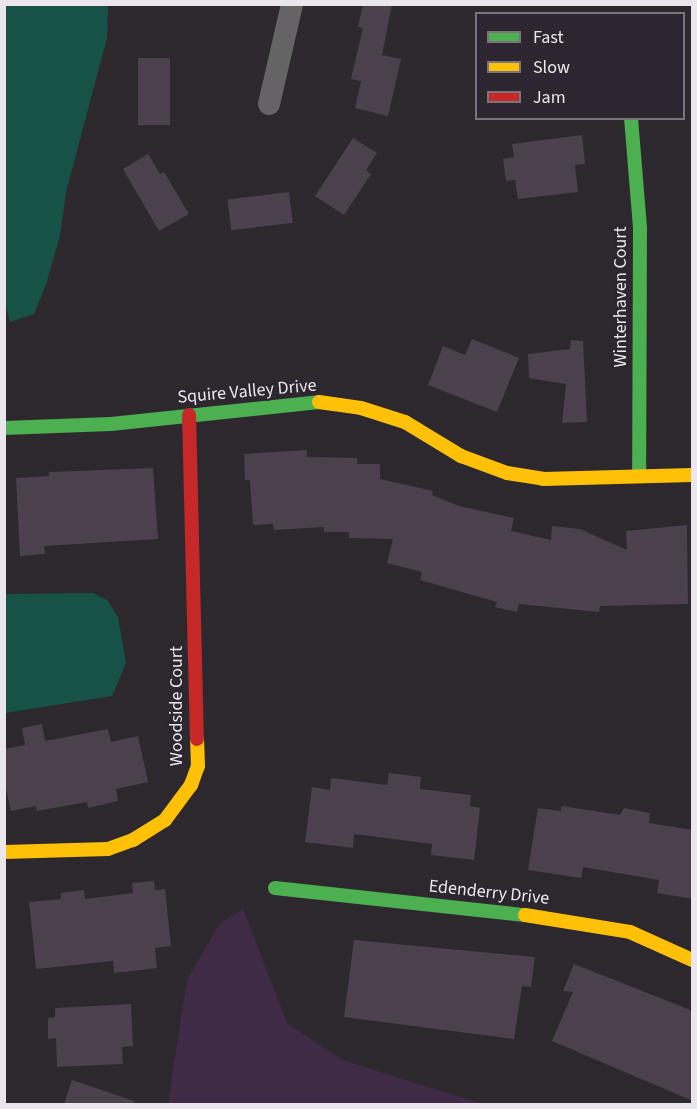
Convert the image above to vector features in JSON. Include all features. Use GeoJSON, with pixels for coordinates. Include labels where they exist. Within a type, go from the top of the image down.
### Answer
{"type":"FeatureCollection","features":[{"type":"Feature","properties":{"kind":"street"},"geometry":{"type":"LineString","coordinates":[[268,104],[292,4]]}},
{"type":"Feature","properties":{"kind":"street","name":"Winterhaven Court"},"geometry":{"type":"LineString","coordinates":[[631,120],[640,228],[639,475]]}},
{"type":"Feature","properties":{"kind":"street","name":"Squire Valley Drive"},"geometry":{"type":"LineString","coordinates":[[4,428],[111,424],[319,402],[351,407],[405,422],[461,456],[507,473],[543,479],[693,475]]}},
{"type":"Feature","properties":{"kind":"street","name":"Woodside Court"},"geometry":{"type":"LineString","coordinates":[[4,852],[108,849],[148,832],[165,820],[191,785],[198,766],[198,725],[189,415]]}},
{"type":"Feature","properties":{"kind":"street","name":"Edenderry Drive"},"geometry":{"type":"LineString","coordinates":[[275,888],[574,920],[630,932],[693,960]]}},
{"type":"Feature","properties":{"kind":"shaded area"},"geometry":{"type":"Polygon","coordinates":[[[5,4],[108,5],[107,38],[66,192],[60,235],[46,285],[34,314],[10,322],[4,299],[5,4]]]}},
{"type":"Feature","properties":{"kind":"shaded area"},"geometry":{"type":"Polygon","coordinates":[[[93,593],[107,600],[118,617],[126,663],[112,696],[5,713],[5,594],[93,593]]]}},
{"type":"Feature","properties":{"kind":"shaded area"},"geometry":{"type":"Polygon","coordinates":[[[243,909],[287,1023],[342,1060],[483,1104],[168,1104],[187,980],[220,923],[243,909]]]}},
{"type":"Feature","properties":{"kind":"building"},"geometry":{"type":"Polygon","coordinates":[[[363,4],[392,4],[382,55],[401,59],[388,116],[355,108],[361,81],[351,79],[363,28],[358,27],[363,4]]]}},
{"type":"Feature","properties":{"kind":"building"},"geometry":{"type":"Polygon","coordinates":[[[138,58],[170,58],[170,125],[138,125],[138,58]]]}},
{"type":"Feature","properties":{"kind":"building"},"geometry":{"type":"Polygon","coordinates":[[[582,135],[585,164],[575,165],[578,192],[518,199],[515,180],[506,181],[503,159],[514,157],[512,144],[582,135]]]}},
{"type":"Feature","properties":{"kind":"building"},"geometry":{"type":"Polygon","coordinates":[[[353,138],[377,153],[366,170],[371,174],[344,215],[315,196],[353,138]]]}},
{"type":"Feature","properties":{"kind":"building"},"geometry":{"type":"Polygon","coordinates":[[[148,154],[160,174],[164,172],[189,214],[159,231],[123,169],[148,154]]]}},
{"type":"Feature","properties":{"kind":"building"},"geometry":{"type":"Polygon","coordinates":[[[289,192],[293,223],[231,230],[227,200],[289,192]]]}},
{"type":"Feature","properties":{"kind":"building"},"geometry":{"type":"Polygon","coordinates":[[[472,339],[519,358],[497,412],[428,385],[443,346],[465,355],[472,339]]]}},
{"type":"Feature","properties":{"kind":"building"},"geometry":{"type":"Polygon","coordinates":[[[571,340],[583,341],[587,422],[562,423],[566,384],[529,378],[528,354],[570,349],[571,340]]]}},
{"type":"Feature","properties":{"kind":"building"},"geometry":{"type":"Polygon","coordinates":[[[307,450],[307,457],[357,458],[357,464],[380,464],[380,479],[433,491],[432,495],[459,506],[514,518],[511,531],[551,540],[552,526],[580,529],[627,550],[626,531],[687,525],[688,604],[600,606],[599,612],[519,604],[517,612],[495,607],[497,602],[420,580],[422,572],[387,563],[393,539],[349,538],[349,532],[324,532],[324,527],[274,530],[273,524],[253,525],[250,480],[245,480],[244,454],[307,450]]]}},
{"type":"Feature","properties":{"kind":"building"},"geometry":{"type":"Polygon","coordinates":[[[153,468],[158,539],[44,546],[45,554],[20,556],[16,478],[49,476],[49,472],[153,468]]]}},
{"type":"Feature","properties":{"kind":"building"},"geometry":{"type":"Polygon","coordinates":[[[42,724],[45,741],[108,729],[111,742],[138,736],[148,782],[116,789],[118,801],[88,808],[87,802],[37,811],[36,806],[11,811],[4,781],[4,749],[25,745],[22,728],[42,724]]]}},
{"type":"Feature","properties":{"kind":"building"},"geometry":{"type":"Polygon","coordinates":[[[389,773],[421,777],[420,789],[471,795],[470,806],[480,808],[474,860],[431,855],[432,844],[354,834],[353,848],[305,842],[312,787],[330,790],[331,778],[387,785],[389,773]]]}},
{"type":"Feature","properties":{"kind":"building"},"geometry":{"type":"Polygon","coordinates":[[[562,806],[620,815],[624,808],[650,813],[649,823],[693,830],[693,899],[657,893],[659,880],[583,867],[581,878],[528,870],[538,808],[561,811],[562,806]]]}},
{"type":"Feature","properties":{"kind":"building"},"geometry":{"type":"Polygon","coordinates":[[[154,881],[155,890],[165,889],[171,946],[155,948],[157,968],[114,973],[113,961],[36,969],[29,902],[61,899],[61,893],[84,890],[85,899],[133,893],[132,883],[154,881]]]}},
{"type":"Feature","properties":{"kind":"building"},"geometry":{"type":"Polygon","coordinates":[[[354,940],[535,957],[531,987],[522,986],[514,1039],[344,1017],[354,940]]]}},
{"type":"Feature","properties":{"kind":"building"},"geometry":{"type":"Polygon","coordinates":[[[574,964],[693,1011],[693,1101],[552,1041],[573,992],[563,991],[574,964]]]}},
{"type":"Feature","properties":{"kind":"building"},"geometry":{"type":"Polygon","coordinates":[[[131,1004],[133,1046],[122,1047],[123,1064],[57,1067],[56,1038],[48,1039],[48,1018],[55,1017],[55,1008],[131,1004]]]}},
{"type":"Feature","properties":{"kind":"building"},"geometry":{"type":"Polygon","coordinates":[[[72,1080],[134,1101],[133,1104],[64,1104],[72,1080]]]}},
{"type":"Feature","properties":{"kind":"traffic: fast"},"geometry":{"type":"LineString","coordinates":[[631,120],[640,228],[639,475]]}},
{"type":"Feature","properties":{"kind":"traffic: fast"},"geometry":{"type":"LineString","coordinates":[[4,428],[111,424],[319,402]]}},
{"type":"Feature","properties":{"kind":"traffic: fast"},"geometry":{"type":"LineString","coordinates":[[275,888],[525,915]]}},
{"type":"Feature","properties":{"kind":"traffic: slow"},"geometry":{"type":"LineString","coordinates":[[319,402],[361,408],[405,422],[461,456],[507,473],[543,479],[692,475]]}},
{"type":"Feature","properties":{"kind":"traffic: slow"},"geometry":{"type":"LineString","coordinates":[[4,852],[108,849],[133,840],[165,820],[191,785],[198,766],[197,739]]}},
{"type":"Feature","properties":{"kind":"traffic: slow"},"geometry":{"type":"LineString","coordinates":[[525,915],[630,932],[692,960]]}},
{"type":"Feature","properties":{"kind":"traffic: jam"},"geometry":{"type":"LineString","coordinates":[[189,415],[197,739]]}}]}
